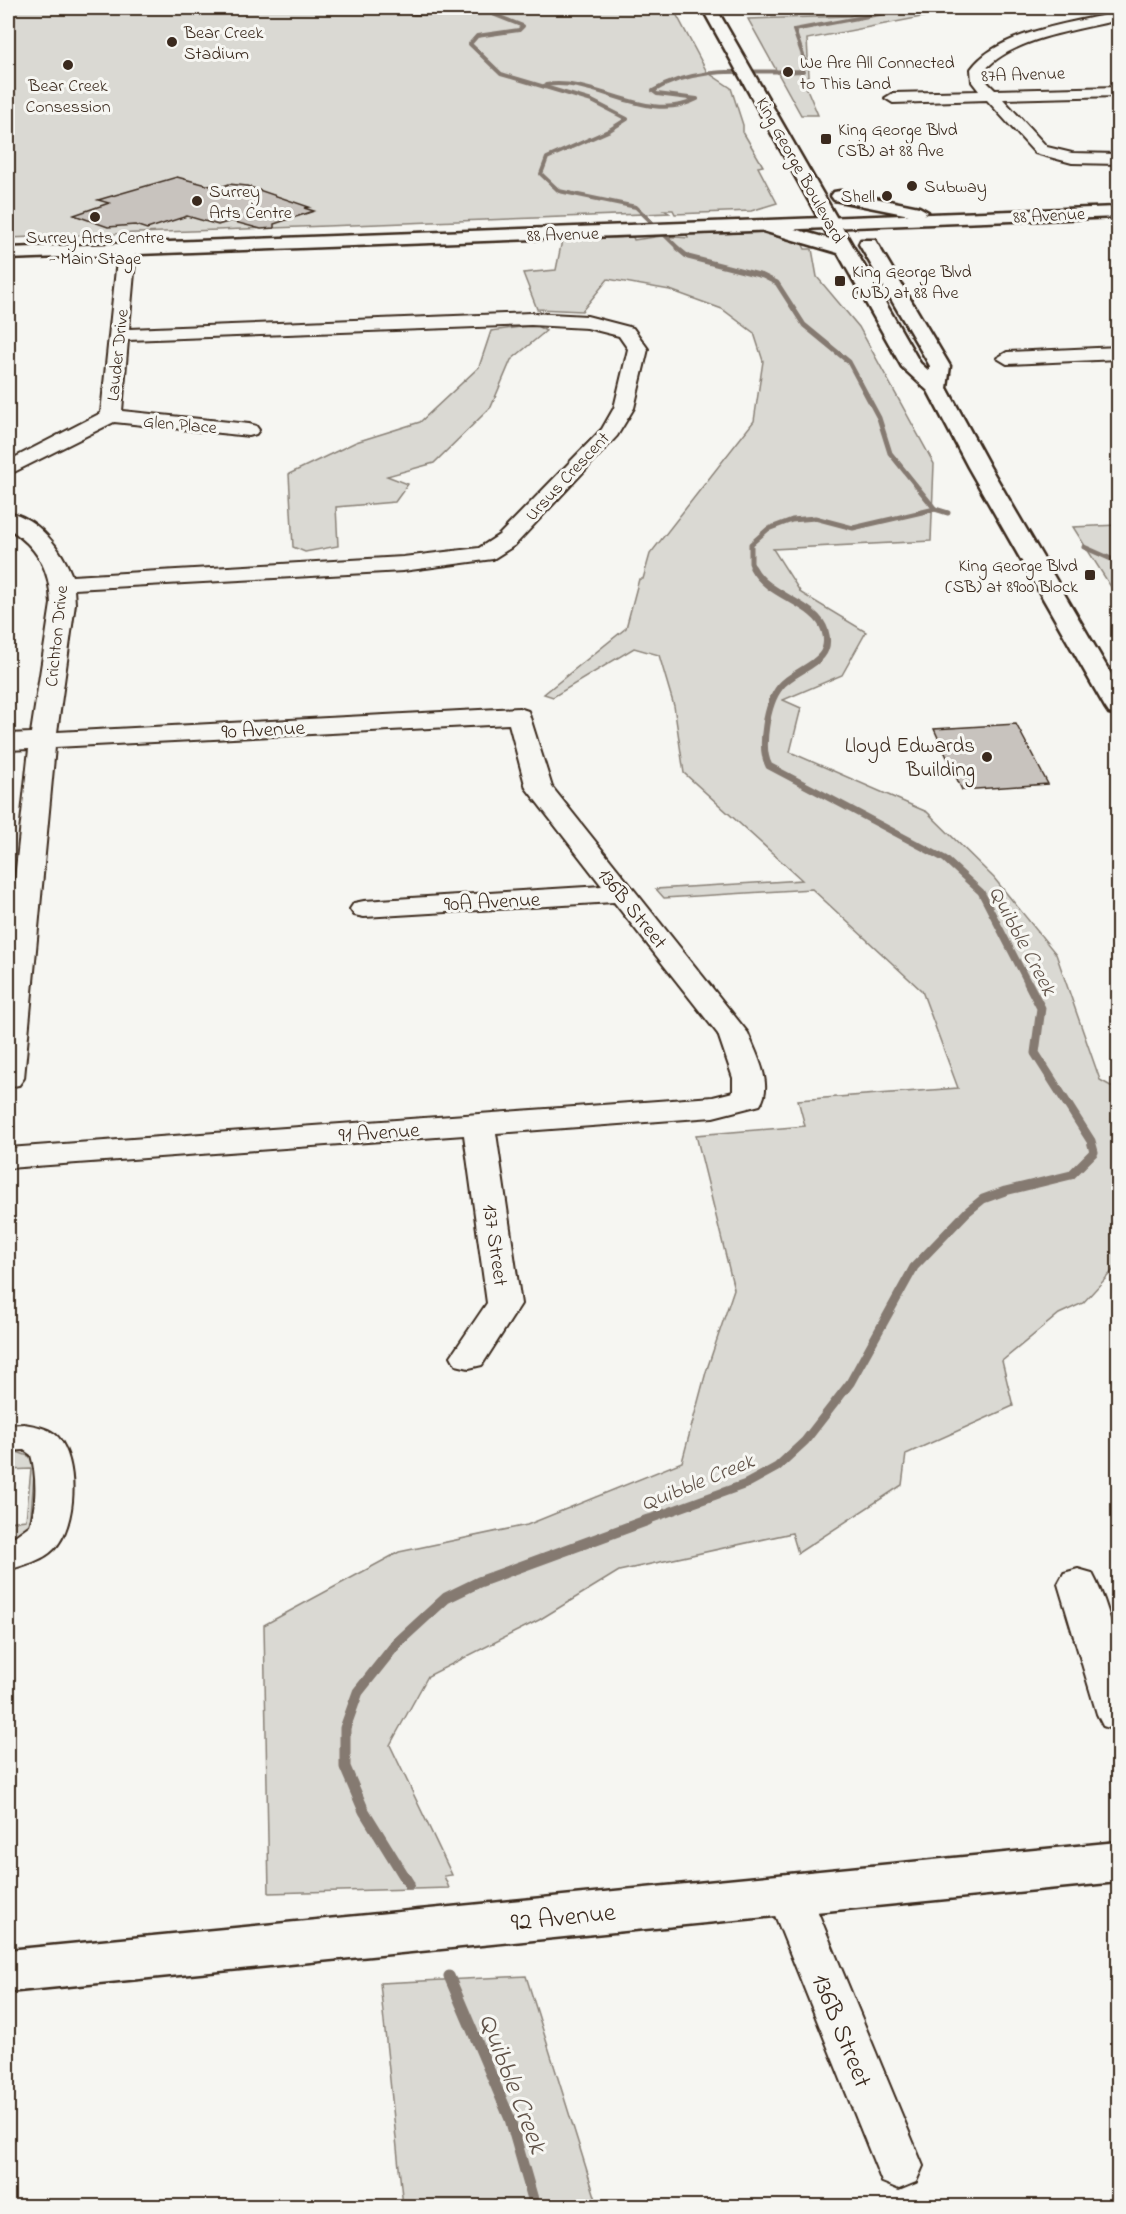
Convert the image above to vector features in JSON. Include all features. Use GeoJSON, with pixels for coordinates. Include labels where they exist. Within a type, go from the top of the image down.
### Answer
{"type":"FeatureCollection","features":[{"type":"Feature","properties":{"kind":"main road","name":"King George Boulevard"},"geometry":{"type":"LineString","coordinates":[[709,8],[912,367],[937,388],[979,467],[1119,707]]}},
{"type":"Feature","properties":{"kind":"main road","name":"King George Boulevard"},"geometry":{"type":"LineString","coordinates":[[830,180],[940,366],[937,388]]}},
{"type":"Feature","properties":{"kind":"main road"},"geometry":{"type":"LineString","coordinates":[[767,222],[815,196]]}},
{"type":"Feature","properties":{"kind":"main road"},"geometry":{"type":"LineString","coordinates":[[840,196],[919,212]]}},
{"type":"Feature","properties":{"kind":"main road","name":"88 Avenue"},"geometry":{"type":"LineString","coordinates":[[853,219],[919,212],[1119,203]]}},
{"type":"Feature","properties":{"kind":"main road","name":"88 Avenue"},"geometry":{"type":"LineString","coordinates":[[8,254],[767,222],[1119,212]]}},
{"type":"Feature","properties":{"kind":"main road"},"geometry":{"type":"LineString","coordinates":[[767,222],[846,249]]}},
{"type":"Feature","properties":{"kind":"main road","name":"88 Avenue"},"geometry":{"type":"LineString","coordinates":[[8,245],[645,227]]}},
{"type":"Feature","properties":{"kind":"main road"},"geometry":{"type":"LineString","coordinates":[[127,250],[153,240]]}},
{"type":"Feature","properties":{"kind":"main road","name":"92 Avenue"},"geometry":{"type":"LineString","coordinates":[[8,1971],[1119,1862]]}},
{"type":"Feature","properties":{"kind":"street"},"geometry":{"type":"LineString","coordinates":[[1119,16],[1020,41],[990,55],[978,69],[980,82],[1035,146],[1048,153],[1072,158],[1119,159]]}},
{"type":"Feature","properties":{"kind":"street","name":"87A Avenue"},"geometry":{"type":"LineString","coordinates":[[893,98],[1119,91]]}},
{"type":"Feature","properties":{"kind":"street","name":"Lauder Drive"},"geometry":{"type":"LineString","coordinates":[[8,469],[111,416],[127,250]]}},
{"type":"Feature","properties":{"kind":"street","name":"Ursus Crescent"},"geometry":{"type":"LineString","coordinates":[[64,583],[403,564],[485,554],[507,540],[610,432],[624,408],[638,349],[626,332],[587,322],[531,319],[118,335]]}},
{"type":"Feature","properties":{"kind":"street"},"geometry":{"type":"LineString","coordinates":[[1007,358],[1119,353]]}},
{"type":"Feature","properties":{"kind":"street","name":"Glen Place"},"geometry":{"type":"LineString","coordinates":[[111,416],[249,430]]}},
{"type":"Feature","properties":{"kind":"street","name":"Crichton Drive"},"geometry":{"type":"LineString","coordinates":[[8,518],[28,531],[50,552],[59,567],[64,583],[44,740],[8,1078]]}},
{"type":"Feature","properties":{"kind":"street","name":"90 Avenue"},"geometry":{"type":"LineString","coordinates":[[8,742],[519,716]]}},
{"type":"Feature","properties":{"kind":"street","name":"136B Street"},"geometry":{"type":"LineString","coordinates":[[519,716],[539,788],[733,1033],[749,1078],[749,1098]]}},
{"type":"Feature","properties":{"kind":"street","name":"90A Avenue"},"geometry":{"type":"LineString","coordinates":[[364,909],[620,893]]}},
{"type":"Feature","properties":{"kind":"street","name":"91 Avenue"},"geometry":{"type":"LineString","coordinates":[[8,1158],[713,1107],[749,1098]]}},
{"type":"Feature","properties":{"kind":"street","name":"137 Street"},"geometry":{"type":"LineString","coordinates":[[469,1356],[504,1304],[479,1125]]}},
{"type":"Feature","properties":{"kind":"street"},"geometry":{"type":"LineString","coordinates":[[8,1438],[27,1438],[40,1443],[50,1451],[54,1463],[51,1524],[44,1535],[33,1545],[8,1555]]}},
{"type":"Feature","properties":{"kind":"street"},"geometry":{"type":"LineString","coordinates":[[1078,1584],[1119,1714]]}},
{"type":"Feature","properties":{"kind":"street","name":"136B Street"},"geometry":{"type":"LineString","coordinates":[[788,1893],[898,2166]]}},
{"type":"Feature","properties":{"kind":"shaded area"},"geometry":{"type":"Polygon","coordinates":[[[8,8],[673,8],[707,72],[731,88],[743,125],[743,132],[763,166],[758,167],[777,203],[751,211],[675,214],[673,210],[664,210],[669,213],[8,238],[8,8]]]}},
{"type":"Feature","properties":{"kind":"shaded area"},"geometry":{"type":"Polygon","coordinates":[[[885,8],[968,8],[807,39],[809,76],[804,82],[818,115],[801,115],[748,19],[849,16],[885,8]]]}},
{"type":"Feature","properties":{"kind":"shaded area"},"geometry":{"type":"Polygon","coordinates":[[[767,232],[800,239],[805,249],[812,249],[817,277],[859,327],[934,464],[931,541],[773,549],[801,593],[866,632],[842,675],[783,700],[801,708],[790,752],[927,812],[994,878],[1056,954],[1100,1080],[1118,1090],[1118,1265],[1083,1303],[1059,1314],[1002,1361],[1013,1406],[906,1454],[902,1485],[798,1553],[792,1533],[619,1571],[539,1620],[428,1676],[390,1745],[452,1875],[444,1876],[449,1888],[269,1893],[264,1625],[399,1552],[527,1525],[682,1462],[706,1372],[734,1289],[696,1135],[805,1126],[798,1100],[958,1088],[922,991],[812,889],[664,898],[656,889],[802,880],[684,773],[674,706],[659,655],[634,648],[553,697],[544,694],[626,628],[639,579],[643,579],[650,554],[754,421],[763,361],[754,333],[722,309],[670,290],[608,279],[582,311],[537,309],[523,273],[556,270],[562,240],[633,237],[634,240],[662,236],[688,238],[687,235],[767,232]]]}},
{"type":"Feature","properties":{"kind":"shaded area"},"geometry":{"type":"Polygon","coordinates":[[[535,325],[546,331],[511,360],[491,407],[434,463],[387,476],[408,484],[395,502],[336,507],[338,546],[305,552],[293,547],[289,474],[356,442],[420,422],[479,367],[491,331],[535,325]]]}},
{"type":"Feature","properties":{"kind":"shaded area"},"geometry":{"type":"Polygon","coordinates":[[[1118,525],[1118,598],[1073,527],[1118,525]]]}},
{"type":"Feature","properties":{"kind":"shaded area"},"geometry":{"type":"Polygon","coordinates":[[[17,1452],[31,1457],[35,1462],[30,1527],[8,1541],[8,1522],[26,1520],[31,1469],[8,1470],[8,1453],[17,1452]]]}},
{"type":"Feature","properties":{"kind":"shaded area"},"geometry":{"type":"Polygon","coordinates":[[[526,1976],[598,2206],[403,2206],[380,1983],[526,1976]]]}},
{"type":"Feature","properties":{"kind":"building","name":"Surrey Arts Centre"},"geometry":{"type":"Polygon","coordinates":[[[177,177],[218,188],[229,184],[247,186],[309,207],[304,208],[314,211],[274,224],[274,228],[261,229],[231,221],[218,225],[187,216],[147,229],[135,225],[108,227],[74,215],[109,203],[98,200],[177,177]]]}},
{"type":"Feature","properties":{"kind":"building","name":"Lloyd Edwards Building"},"geometry":{"type":"Polygon","coordinates":[[[1016,724],[1048,784],[962,790],[934,729],[1016,724]]]}},
{"type":"Feature","properties":{"kind":"waterway","name":"Quibble Creek"},"geometry":{"type":"LineString","coordinates":[[396,8],[414,14],[490,13],[523,26],[519,30],[477,36],[470,44],[501,74],[592,101],[627,119],[608,131],[547,158],[541,174],[559,191],[636,207],[679,249]]}},
{"type":"Feature","properties":{"kind":"waterway"},"geometry":{"type":"LineString","coordinates":[[546,85],[565,84],[584,87],[641,104],[659,107],[678,106],[697,99],[657,94],[653,91],[688,77],[706,74],[803,71],[806,64],[794,30],[911,8]]}},
{"type":"Feature","properties":{"kind":"waterway","name":"Quibble Creek"},"geometry":{"type":"LineString","coordinates":[[677,248],[688,257],[763,276],[777,283],[804,325],[849,362],[879,418],[890,453],[935,509]]}},
{"type":"Feature","properties":{"kind":"waterway","name":"Quibble Creek"},"geometry":{"type":"LineString","coordinates":[[753,569],[751,563],[751,544],[768,529],[792,520],[815,518],[853,528],[935,509]]}},
{"type":"Feature","properties":{"kind":"waterway"},"geometry":{"type":"LineString","coordinates":[[935,509],[948,513]]}},
{"type":"Feature","properties":{"kind":"waterway"},"geometry":{"type":"LineString","coordinates":[[1084,547],[1118,562]]}},
{"type":"Feature","properties":{"kind":"waterway","name":"Quibble Creek"},"geometry":{"type":"LineString","coordinates":[[753,569],[769,586],[812,613],[820,621],[827,642],[819,658],[787,680],[775,694],[768,714],[765,737],[766,758],[769,766],[945,859],[981,892],[1029,985]]}},
{"type":"Feature","properties":{"kind":"waterway","name":"Quibble Creek"},"geometry":{"type":"LineString","coordinates":[[644,1521],[746,1484],[777,1467],[805,1441],[850,1383],[914,1267],[967,1212],[983,1199],[1005,1191],[1071,1175],[1094,1152],[1091,1141],[1035,1053],[1041,1008],[1028,983]]}},
{"type":"Feature","properties":{"kind":"waterway","name":"Quibble Creek"},"geometry":{"type":"LineString","coordinates":[[409,1884],[364,1811],[345,1767],[345,1728],[358,1692],[397,1643],[446,1598],[479,1582],[648,1520]]}},
{"type":"Feature","properties":{"kind":"waterway","name":"Quibble Creek"},"geometry":{"type":"LineString","coordinates":[[449,1976],[510,2119],[535,2206]]}},
{"type":"Feature","properties":{"kind":"place","name":"Bear Creek Stadium"},"geometry":{"type":"Point","coordinates":[172,42]}},
{"type":"Feature","properties":{"kind":"place","name":"Bear Creek Consession"},"geometry":{"type":"Point","coordinates":[68,65]}},
{"type":"Feature","properties":{"kind":"place","name":"We Are All Connected to This Land"},"geometry":{"type":"Point","coordinates":[788,72]}},
{"type":"Feature","properties":{"kind":"place","name":"King George Blvd (SB) at 88 Ave"},"geometry":{"type":"Point","coordinates":[826,139]}},
{"type":"Feature","properties":{"kind":"place","name":"Subway"},"geometry":{"type":"Point","coordinates":[912,186]}},
{"type":"Feature","properties":{"kind":"place","name":"Shell"},"geometry":{"type":"Point","coordinates":[887,196]}},
{"type":"Feature","properties":{"kind":"place","name":"Surrey Arts Centre"},"geometry":{"type":"Point","coordinates":[197,201]}},
{"type":"Feature","properties":{"kind":"place","name":"Surrey Arts Centre - Main Stage"},"geometry":{"type":"Point","coordinates":[95,217]}},
{"type":"Feature","properties":{"kind":"place","name":"King George Blvd (NB) at 88 Ave"},"geometry":{"type":"Point","coordinates":[840,281]}},
{"type":"Feature","properties":{"kind":"place","name":"King George Blvd (SB) at 8900 Block"},"geometry":{"type":"Point","coordinates":[1090,575]}},
{"type":"Feature","properties":{"kind":"place","name":"Lloyd Edwards Building"},"geometry":{"type":"Point","coordinates":[987,757]}}]}
